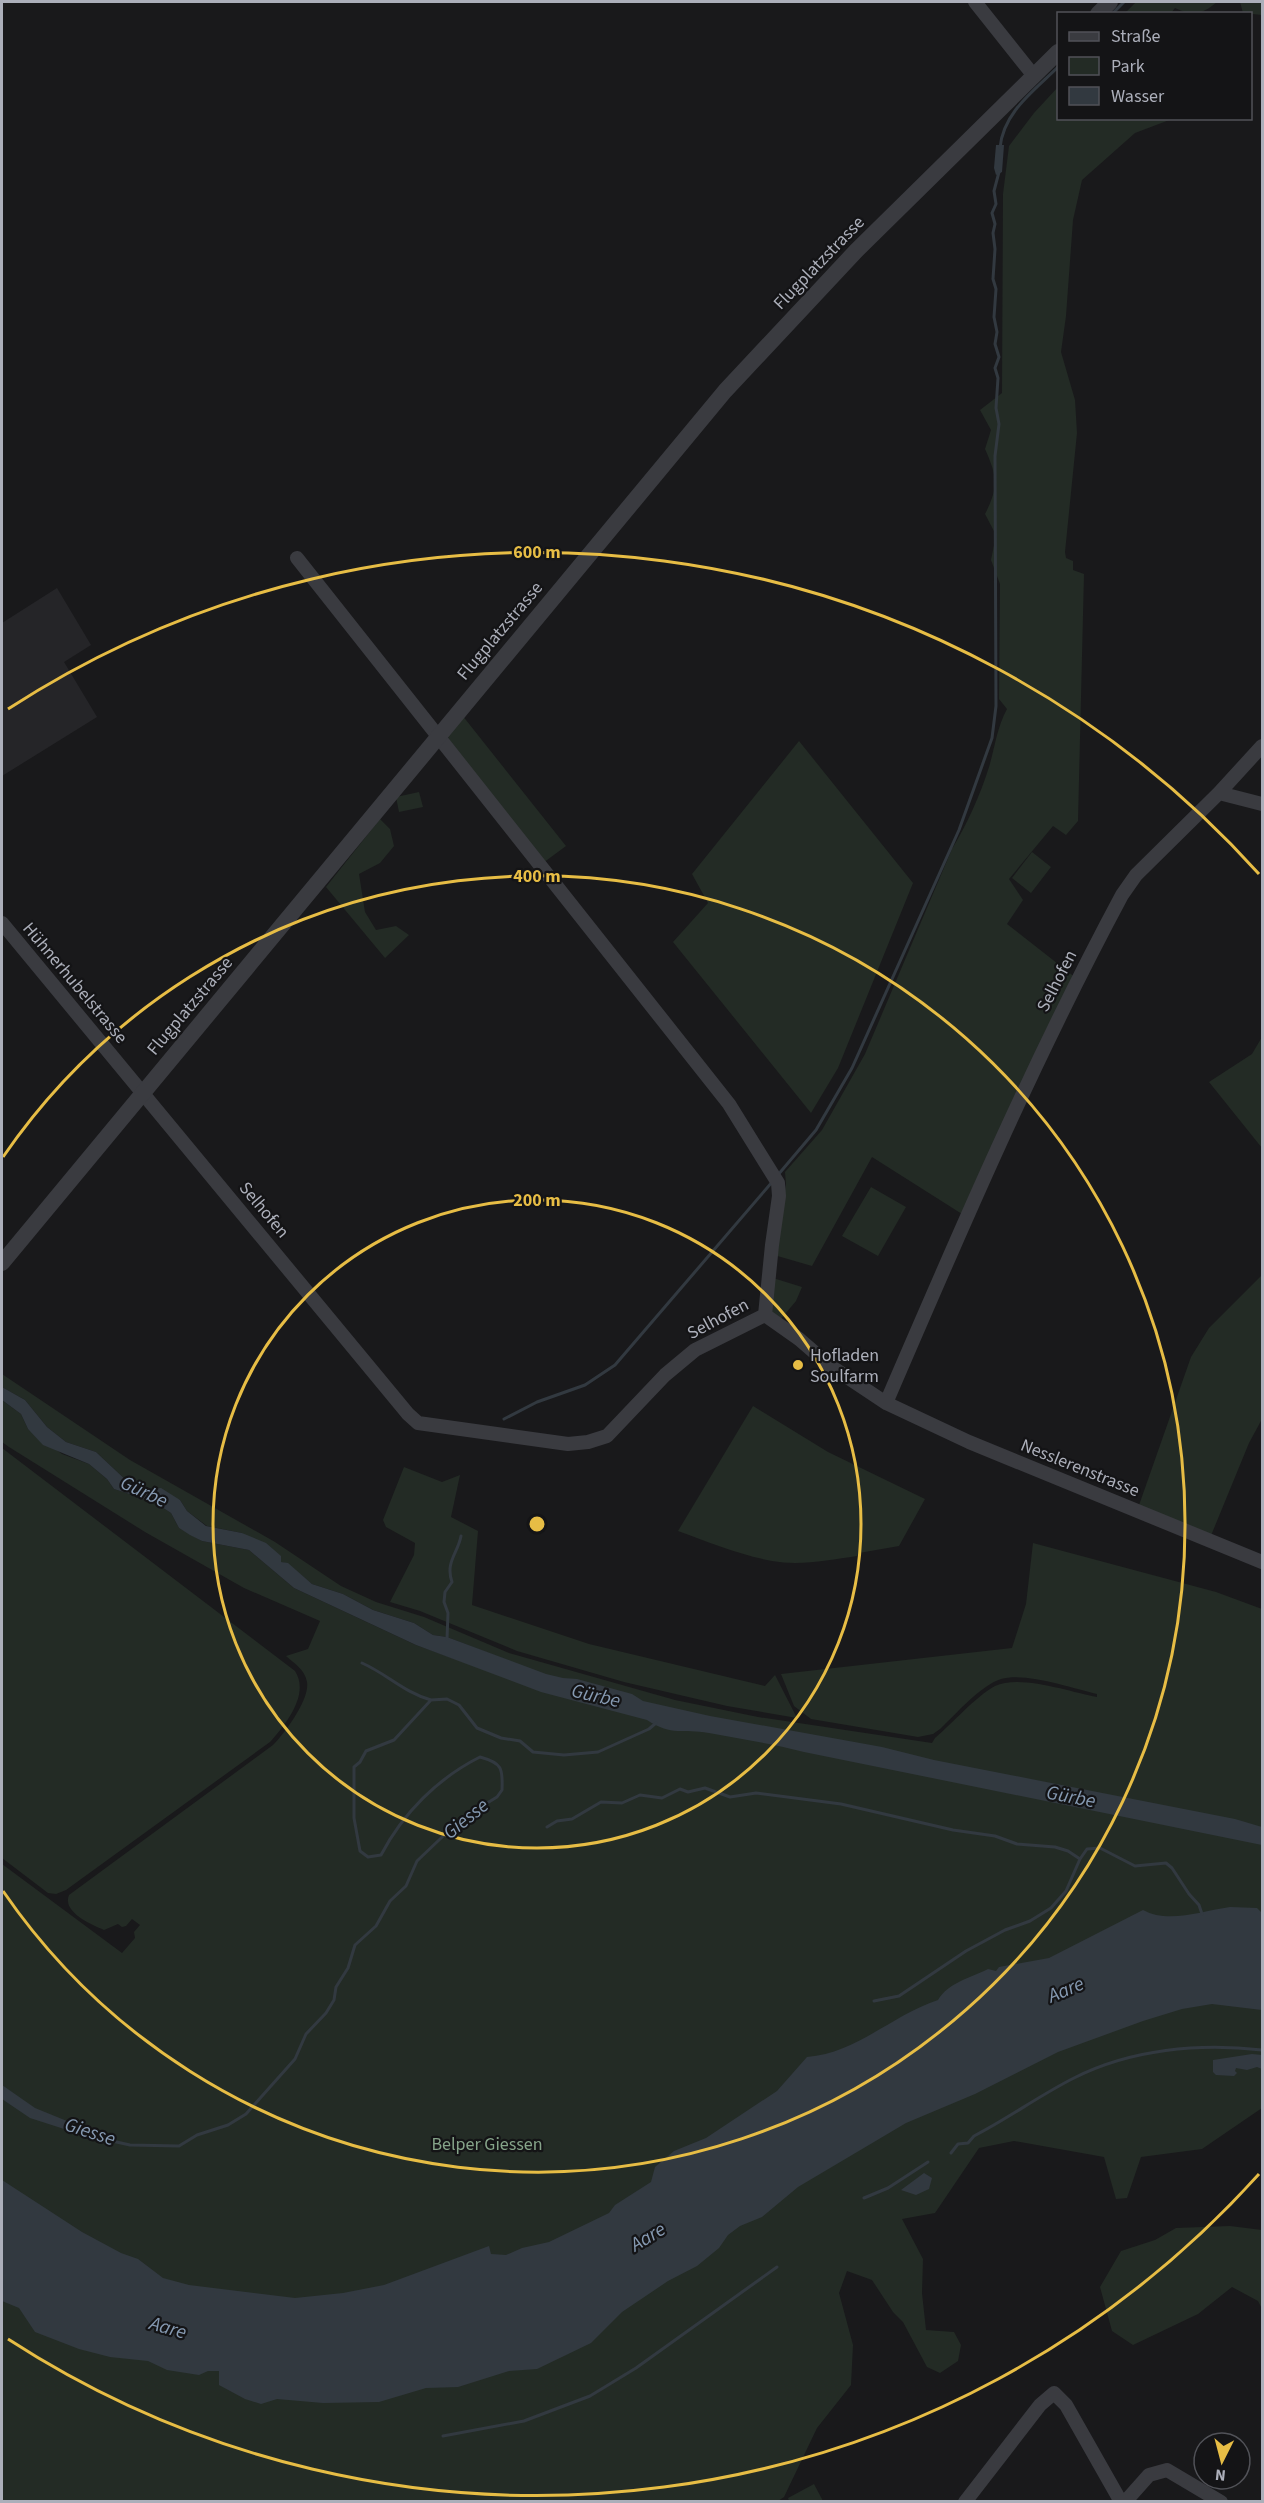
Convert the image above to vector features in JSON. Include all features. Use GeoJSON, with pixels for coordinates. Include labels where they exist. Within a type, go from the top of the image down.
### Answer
{"type":"FeatureCollection","features":[{"type":"Feature","properties":{"kind":"street"},"geometry":{"type":"LineString","coordinates":[[975,2],[1034,76]]}},
{"type":"Feature","properties":{"kind":"street","name":"Flugplatzstrasse"},"geometry":{"type":"LineString","coordinates":[[2,1263],[725,391],[856,251],[1057,54]]}},
{"type":"Feature","properties":{"kind":"street"},"geometry":{"type":"LineString","coordinates":[[297,558],[509,829],[613,954],[729,1104],[775,1178],[779,1196],[765,1315]]}},
{"type":"Feature","properties":{"kind":"street","name":"Selhofen"},"geometry":{"type":"LineString","coordinates":[[143,1092],[408,1414],[418,1423],[568,1444],[606,1437],[665,1376],[695,1350],[765,1315],[799,1339],[829,1365],[886,1403],[964,1218],[1037,1060],[1122,895],[1136,876],[1263,746]]}},
{"type":"Feature","properties":{"kind":"street"},"geometry":{"type":"LineString","coordinates":[[1219,793],[1263,804]]}},
{"type":"Feature","properties":{"kind":"street","name":"Hühnerhubelstrasse"},"geometry":{"type":"LineString","coordinates":[[2,923],[143,1092]]}},
{"type":"Feature","properties":{"kind":"street","name":"Nesslerenstrasse"},"geometry":{"type":"LineString","coordinates":[[886,1403],[969,1442],[1263,1562]]}},
{"type":"Feature","properties":{"kind":"street"},"geometry":{"type":"LineString","coordinates":[[965,2502],[1040,2405],[1054,2393],[1066,2406],[1123,2502],[1149,2475],[1167,2470],[1221,2502]]}},
{"type":"Feature","properties":{"kind":"shaded area"},"geometry":{"type":"Polygon","coordinates":[[[57,588],[91,645],[64,662],[97,717],[2,776],[2,623],[57,588]]]}},
{"type":"Feature","properties":{"kind":"green space"},"geometry":{"type":"Polygon","coordinates":[[[1136,2],[1217,2],[1202,12],[1185,12],[1175,8],[1172,12],[1126,12],[1136,2]]]}},
{"type":"Feature","properties":{"kind":"green space"},"geometry":{"type":"Polygon","coordinates":[[[1240,2],[1262,2],[1262,15],[1243,12],[1240,2]]]}},
{"type":"Feature","properties":{"kind":"green space"},"geometry":{"type":"Polygon","coordinates":[[[1057,88],[1057,120],[1169,120],[1135,133],[1082,180],[1073,220],[1061,352],[1075,400],[1077,433],[1065,552],[1066,558],[1073,561],[1073,570],[1084,574],[1078,821],[1066,835],[1053,826],[1009,879],[1023,900],[1007,924],[1076,978],[962,1214],[872,1157],[812,1266],[774,1255],[786,1184],[785,1172],[822,1130],[865,1054],[952,849],[977,799],[1007,709],[999,699],[1000,584],[991,560],[996,535],[985,514],[993,496],[995,482],[985,449],[991,430],[980,410],[1002,393],[1003,194],[1009,146],[1034,113],[1057,88]]]}},
{"type":"Feature","properties":{"kind":"green space"},"geometry":{"type":"Polygon","coordinates":[[[462,715],[566,846],[543,863],[450,745],[447,733],[462,715]]]}},
{"type":"Feature","properties":{"kind":"green space"},"geometry":{"type":"Polygon","coordinates":[[[799,741],[913,883],[838,1068],[811,1113],[673,942],[708,903],[692,874],[799,741]]]}},
{"type":"Feature","properties":{"kind":"green space"},"geometry":{"type":"Polygon","coordinates":[[[419,792],[423,807],[399,812],[396,797],[419,792]]]}},
{"type":"Feature","properties":{"kind":"green space"},"geometry":{"type":"Polygon","coordinates":[[[380,819],[390,829],[394,846],[380,863],[359,874],[365,912],[376,930],[396,926],[409,935],[385,958],[326,887],[380,819]]]}},
{"type":"Feature","properties":{"kind":"green space"},"geometry":{"type":"Polygon","coordinates":[[[1032,852],[1051,867],[1031,893],[1012,878],[1032,852]]]}},
{"type":"Feature","properties":{"kind":"green space"},"geometry":{"type":"Polygon","coordinates":[[[1262,1037],[1262,1148],[1209,1082],[1252,1054],[1262,1037]]]}},
{"type":"Feature","properties":{"kind":"green space"},"geometry":{"type":"Polygon","coordinates":[[[871,1187],[906,1207],[878,1256],[842,1236],[871,1187]]]}},
{"type":"Feature","properties":{"kind":"green space"},"geometry":{"type":"Polygon","coordinates":[[[1262,1275],[1262,1419],[1249,1443],[1210,1538],[1138,1508],[1191,1357],[1209,1328],[1262,1275]]]}},
{"type":"Feature","properties":{"kind":"green space"},"geometry":{"type":"Polygon","coordinates":[[[773,1278],[802,1287],[796,1301],[780,1320],[769,1310],[773,1278]]]}},
{"type":"Feature","properties":{"kind":"green space","name":"Belper Giessen"},"geometry":{"type":"Polygon","coordinates":[[[2,1374],[130,1460],[275,1542],[341,1586],[376,1602],[424,1617],[509,1653],[675,1700],[758,1717],[932,1743],[980,1697],[995,1686],[1005,1683],[1031,1683],[1097,1697],[1097,1694],[1036,1679],[1011,1677],[1001,1679],[985,1687],[933,1734],[918,1737],[811,1719],[794,1706],[781,1674],[1012,1648],[1026,1604],[1033,1543],[1216,1592],[1262,1609],[1262,2108],[1202,2149],[1141,2157],[1127,2198],[1116,2199],[1104,2157],[1014,2141],[979,2148],[935,2213],[902,2219],[923,2259],[922,2293],[926,2330],[954,2332],[961,2345],[958,2361],[940,2373],[927,2367],[903,2322],[893,2312],[872,2280],[847,2271],[839,2293],[853,2345],[851,2385],[817,2428],[784,2497],[778,2501],[2,2501],[2,1864],[122,1953],[135,1938],[134,1932],[140,1925],[132,1919],[126,1926],[122,1927],[118,1924],[104,1930],[73,1912],[68,1901],[69,1895],[278,1740],[296,1715],[307,1689],[304,1674],[286,1656],[308,1649],[320,1621],[244,1588],[145,1532],[9,1447],[2,1442],[2,1400],[21,1414],[28,1429],[62,1454],[89,1464],[107,1479],[114,1489],[154,1502],[171,1513],[179,1528],[202,1541],[249,1550],[294,1588],[416,1645],[502,1676],[517,1664],[447,1637],[433,1635],[414,1623],[373,1610],[343,1594],[312,1584],[288,1564],[281,1562],[242,1533],[207,1526],[187,1511],[180,1500],[128,1482],[96,1452],[66,1442],[47,1427],[25,1400],[2,1387],[2,1374]]]}},
{"type":"Feature","properties":{"kind":"green space"},"geometry":{"type":"Polygon","coordinates":[[[753,1406],[828,1452],[925,1499],[899,1546],[836,1559],[804,1563],[783,1562],[736,1552],[678,1531],[753,1406]]]}},
{"type":"Feature","properties":{"kind":"green space"},"geometry":{"type":"Polygon","coordinates":[[[2,1448],[295,1671],[299,1680],[300,1689],[294,1708],[283,1727],[270,1742],[66,1890],[56,1894],[48,1893],[2,1858],[2,1448]]]}},
{"type":"Feature","properties":{"kind":"green space"},"geometry":{"type":"Polygon","coordinates":[[[404,1467],[442,1482],[460,1475],[451,1517],[478,1531],[472,1605],[589,1644],[765,1686],[775,1675],[797,1718],[727,1706],[624,1682],[517,1651],[420,1611],[390,1602],[414,1555],[415,1543],[386,1527],[383,1520],[404,1467]]]}},
{"type":"Feature","properties":{"kind":"green space"},"geometry":{"type":"Polygon","coordinates":[[[1230,2226],[1262,2230],[1262,2309],[1258,2301],[1232,2287],[1198,2314],[1133,2345],[1112,2331],[1100,2287],[1121,2251],[1155,2240],[1176,2228],[1230,2226]]]}},
{"type":"Feature","properties":{"kind":"green space"},"geometry":{"type":"Polygon","coordinates":[[[814,2484],[823,2501],[789,2501],[788,2498],[814,2484]]]}},
{"type":"Feature","properties":{"kind":"water"},"geometry":{"type":"Polygon","coordinates":[[[996,145],[1004,145],[1002,172],[996,175],[994,168],[996,145]]]}},
{"type":"Feature","properties":{"kind":"water","name":"Gürbe"},"geometry":{"type":"Polygon","coordinates":[[[2,1387],[25,1400],[47,1427],[66,1442],[96,1452],[128,1482],[150,1489],[161,1488],[180,1500],[187,1511],[206,1526],[242,1533],[266,1543],[281,1556],[281,1562],[288,1563],[312,1584],[343,1594],[373,1610],[414,1623],[433,1635],[447,1637],[546,1674],[577,1679],[632,1694],[643,1701],[1235,1819],[1262,1827],[1262,1845],[769,1744],[709,1733],[664,1729],[647,1720],[541,1692],[416,1645],[294,1588],[249,1550],[202,1541],[190,1535],[179,1528],[171,1513],[154,1502],[114,1489],[107,1479],[89,1464],[43,1445],[28,1429],[21,1414],[2,1400],[2,1387]]]}},
{"type":"Feature","properties":{"kind":"water","name":"Aare"},"geometry":{"type":"Polygon","coordinates":[[[1230,1907],[1257,1908],[1262,1913],[1262,2010],[1212,2004],[1182,2009],[1143,2021],[1058,2052],[975,2094],[906,2123],[798,2187],[762,2217],[740,2226],[728,2235],[719,2248],[697,2266],[668,2281],[622,2312],[591,2343],[537,2369],[509,2371],[458,2387],[426,2388],[379,2402],[323,2403],[277,2399],[261,2404],[245,2399],[219,2385],[219,2371],[208,2371],[199,2375],[167,2370],[148,2361],[110,2357],[79,2349],[35,2332],[19,2308],[2,2301],[2,2180],[82,2232],[121,2253],[138,2259],[163,2278],[189,2285],[295,2298],[343,2293],[384,2285],[489,2246],[491,2254],[506,2255],[522,2248],[549,2242],[609,2213],[615,2205],[651,2182],[655,2167],[674,2151],[706,2138],[777,2091],[807,2057],[842,2049],[938,2000],[953,1985],[967,1978],[988,1969],[996,1971],[999,1967],[1049,1958],[1143,1910],[1163,1916],[1174,1916],[1230,1907]]]}},
{"type":"Feature","properties":{"kind":"water"},"geometry":{"type":"Polygon","coordinates":[[[1252,2054],[1262,2055],[1262,2069],[1257,2067],[1247,2070],[1236,2068],[1237,2073],[1234,2076],[1216,2075],[1213,2072],[1213,2060],[1252,2054]]]}},
{"type":"Feature","properties":{"kind":"water"},"geometry":{"type":"Polygon","coordinates":[[[2,2085],[35,2108],[89,2130],[92,2138],[30,2118],[2,2099],[2,2085]]]}},
{"type":"Feature","properties":{"kind":"water"},"geometry":{"type":"Polygon","coordinates":[[[924,2173],[932,2178],[929,2189],[916,2195],[901,2190],[924,2173]]]}},
{"type":"Feature","properties":{"kind":"waterway"},"geometry":{"type":"LineString","coordinates":[[1114,12],[1124,2]]}},
{"type":"Feature","properties":{"kind":"waterway"},"geometry":{"type":"LineString","coordinates":[[1000,148],[1007,123],[1021,103],[1057,68]]}},
{"type":"Feature","properties":{"kind":"waterway"},"geometry":{"type":"LineString","coordinates":[[777,1176],[816,1130],[852,1068],[959,830],[992,738],[996,706],[995,456],[999,424],[996,408],[998,378],[995,368],[999,357],[995,344],[996,289],[993,279],[995,224],[992,213],[996,204],[994,191],[999,172]]}},
{"type":"Feature","properties":{"kind":"waterway"},"geometry":{"type":"LineString","coordinates":[[504,1419],[537,1402],[585,1385],[615,1365],[773,1181]]}},
{"type":"Feature","properties":{"kind":"waterway"},"geometry":{"type":"LineString","coordinates":[[447,1639],[448,1613],[444,1602],[445,1592],[452,1582],[451,1563],[461,1536]]}},
{"type":"Feature","properties":{"kind":"waterway"},"geometry":{"type":"LineString","coordinates":[[362,1663],[413,1693],[431,1700]]}},
{"type":"Feature","properties":{"kind":"waterway","name":"Giesse"},"geometry":{"type":"LineString","coordinates":[[87,2132],[103,2139],[130,2145],[179,2146],[197,2135],[228,2125],[246,2114],[295,2059],[306,2034],[326,2013],[334,2000],[336,1987],[348,1968],[355,1945],[376,1926],[390,1901],[406,1886],[417,1861],[461,1819],[497,1797],[502,1790],[500,1768],[497,1764],[480,1757],[450,1775],[423,1798],[400,1825],[381,1855],[368,1857],[360,1851],[354,1818],[354,1767],[366,1751],[394,1740],[431,1700],[447,1699],[459,1705],[477,1728],[501,1738],[520,1741],[533,1752],[564,1755],[598,1752],[649,1729],[656,1723]]}},
{"type":"Feature","properties":{"kind":"waterway"},"geometry":{"type":"LineString","coordinates":[[547,1827],[557,1821],[572,1819],[601,1802],[622,1803],[640,1795],[662,1798],[680,1789],[688,1792],[705,1788],[730,1797],[756,1793],[841,1804],[953,1830],[995,1836],[1017,1844],[1055,1847],[1068,1851],[1080,1859]]}},
{"type":"Feature","properties":{"kind":"waterway"},"geometry":{"type":"LineString","coordinates":[[874,2001],[899,1996],[966,1951],[1005,1930],[1030,1921],[1051,1908],[1066,1891],[1087,1849],[1100,1848],[1135,1866],[1166,1863],[1199,1905],[1202,1914]]}},
{"type":"Feature","properties":{"kind":"waterway"},"geometry":{"type":"LineString","coordinates":[[951,2153],[958,2144],[968,2143],[974,2136],[1061,2085],[1119,2060],[1166,2050],[1190,2048],[1262,2050]]}},
{"type":"Feature","properties":{"kind":"waterway"},"geometry":{"type":"LineString","coordinates":[[864,2198],[888,2188],[928,2162]]}},
{"type":"Feature","properties":{"kind":"waterway"},"geometry":{"type":"LineString","coordinates":[[443,2436],[524,2421],[590,2396],[636,2368],[777,2267]]}},
{"type":"Feature","properties":{"kind":"place","name":"Hofladen Soulfarm"},"geometry":{"type":"Point","coordinates":[798,1365]}}]}
